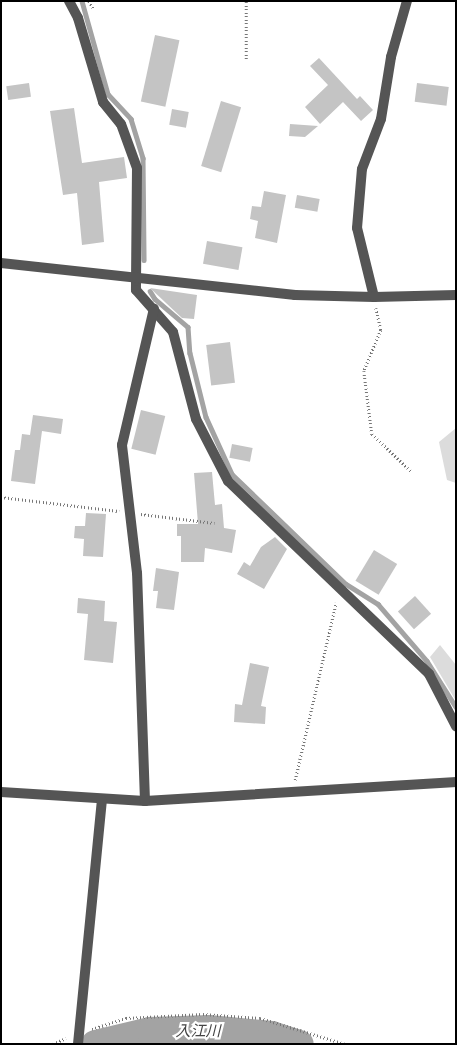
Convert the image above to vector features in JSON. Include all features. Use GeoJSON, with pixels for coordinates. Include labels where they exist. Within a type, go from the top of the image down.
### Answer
{"type":"FeatureCollection","features":[{"type":"Feature","properties":{"kind":"street"},"geometry":{"type":"LineString","coordinates":[[69,1],[78,18],[103,102],[122,124],[137,168],[134,277],[136,290],[174,332],[196,419],[228,481],[430,674],[456,726]]}},
{"type":"Feature","properties":{"kind":"street"},"geometry":{"type":"LineString","coordinates":[[374,297],[357,228],[362,169],[381,119],[391,57],[407,1]]}},
{"type":"Feature","properties":{"kind":"street"},"geometry":{"type":"LineString","coordinates":[[1,262],[295,294],[374,297],[456,294]]}},
{"type":"Feature","properties":{"kind":"street"},"geometry":{"type":"LineString","coordinates":[[145,801],[137,573],[128,512],[122,445],[154,309]]}},
{"type":"Feature","properties":{"kind":"street"},"geometry":{"type":"LineString","coordinates":[[1,792],[102,800],[145,801],[456,782]]}},
{"type":"Feature","properties":{"kind":"street"},"geometry":{"type":"LineString","coordinates":[[78,1044],[102,800]]}},
{"type":"Feature","properties":{"kind":"path"},"geometry":{"type":"LineString","coordinates":[[89,1],[94,9]]}},
{"type":"Feature","properties":{"kind":"path"},"geometry":{"type":"LineString","coordinates":[[246,1],[246,59]]}},
{"type":"Feature","properties":{"kind":"path"},"geometry":{"type":"LineString","coordinates":[[374,297],[381,330],[364,371],[372,434],[411,471]]}},
{"type":"Feature","properties":{"kind":"path"},"geometry":{"type":"LineString","coordinates":[[1,496],[214,523]]}},
{"type":"Feature","properties":{"kind":"path"},"geometry":{"type":"LineString","coordinates":[[292,792],[340,588]]}},
{"type":"Feature","properties":{"kind":"path"},"geometry":{"type":"LineString","coordinates":[[54,1044],[79,1032],[126,1018],[203,1014],[260,1018],[345,1044]]}},
{"type":"Feature","properties":{"kind":"shaded area"},"geometry":{"type":"Polygon","coordinates":[[[456,428],[456,483],[447,480],[439,442],[456,428]]]}},
{"type":"Feature","properties":{"kind":"shaded area"},"geometry":{"type":"Polygon","coordinates":[[[440,645],[456,665],[456,701],[430,657],[440,645]]]}},
{"type":"Feature","properties":{"kind":"building"},"geometry":{"type":"Polygon","coordinates":[[[155,35],[179,40],[165,107],[141,102],[155,35]]]}},
{"type":"Feature","properties":{"kind":"building"},"geometry":{"type":"Polygon","coordinates":[[[319,58],[357,99],[360,96],[373,110],[361,121],[343,102],[320,124],[305,107],[328,85],[310,66],[319,58]]]}},
{"type":"Feature","properties":{"kind":"building"},"geometry":{"type":"Polygon","coordinates":[[[29,83],[31,97],[8,100],[6,86],[29,83]]]}},
{"type":"Feature","properties":{"kind":"building"},"geometry":{"type":"Polygon","coordinates":[[[417,83],[449,87],[446,106],[415,102],[417,83]]]}},
{"type":"Feature","properties":{"kind":"building"},"geometry":{"type":"Polygon","coordinates":[[[221,101],[241,107],[221,172],[201,166],[221,101]]]}},
{"type":"Feature","properties":{"kind":"building"},"geometry":{"type":"Polygon","coordinates":[[[74,108],[82,163],[124,157],[127,178],[99,182],[104,242],[82,245],[77,193],[63,195],[50,111],[74,108]]]}},
{"type":"Feature","properties":{"kind":"building"},"geometry":{"type":"Polygon","coordinates":[[[172,109],[189,112],[186,128],[169,125],[172,109]]]}},
{"type":"Feature","properties":{"kind":"building"},"geometry":{"type":"Polygon","coordinates":[[[290,124],[318,126],[305,137],[289,136],[290,124]]]}},
{"type":"Feature","properties":{"kind":"building"},"geometry":{"type":"Polygon","coordinates":[[[264,191],[286,195],[277,243],[255,238],[258,221],[250,219],[252,206],[261,207],[264,191]]]}},
{"type":"Feature","properties":{"kind":"building"},"geometry":{"type":"Polygon","coordinates":[[[297,195],[320,199],[317,212],[295,208],[297,195]]]}},
{"type":"Feature","properties":{"kind":"building"},"geometry":{"type":"Polygon","coordinates":[[[207,241],[242,247],[238,270],[203,264],[207,241]]]}},
{"type":"Feature","properties":{"kind":"building"},"geometry":{"type":"Polygon","coordinates":[[[150,288],[197,295],[194,319],[182,318],[150,288]]]}},
{"type":"Feature","properties":{"kind":"building"},"geometry":{"type":"Polygon","coordinates":[[[230,342],[235,383],[211,386],[206,345],[230,342]]]}},
{"type":"Feature","properties":{"kind":"building"},"geometry":{"type":"Polygon","coordinates":[[[141,410],[165,416],[156,455],[131,449],[141,410]]]}},
{"type":"Feature","properties":{"kind":"building"},"geometry":{"type":"Polygon","coordinates":[[[33,415],[63,419],[61,434],[42,431],[35,484],[11,481],[15,450],[20,450],[22,434],[30,435],[33,415]]]}},
{"type":"Feature","properties":{"kind":"building"},"geometry":{"type":"Polygon","coordinates":[[[232,444],[253,448],[250,462],[229,458],[232,444]]]}},
{"type":"Feature","properties":{"kind":"building"},"geometry":{"type":"Polygon","coordinates":[[[212,472],[215,505],[222,504],[224,528],[236,530],[232,553],[205,548],[204,562],[181,562],[181,536],[177,536],[177,524],[198,524],[194,473],[212,472]]]}},
{"type":"Feature","properties":{"kind":"building"},"geometry":{"type":"Polygon","coordinates":[[[86,513],[106,514],[103,557],[83,556],[84,539],[74,538],[75,526],[85,526],[86,513]]]}},
{"type":"Feature","properties":{"kind":"building"},"geometry":{"type":"Polygon","coordinates":[[[275,537],[287,549],[264,589],[237,574],[244,562],[250,566],[261,547],[275,537]]]}},
{"type":"Feature","properties":{"kind":"building"},"geometry":{"type":"Polygon","coordinates":[[[374,550],[397,564],[379,595],[355,581],[374,550]]]}},
{"type":"Feature","properties":{"kind":"building"},"geometry":{"type":"Polygon","coordinates":[[[156,568],[179,572],[174,610],[156,608],[158,591],[153,591],[156,568]]]}},
{"type":"Feature","properties":{"kind":"building"},"geometry":{"type":"Polygon","coordinates":[[[415,596],[431,614],[414,629],[398,611],[415,596]]]}},
{"type":"Feature","properties":{"kind":"building"},"geometry":{"type":"Polygon","coordinates":[[[78,598],[105,601],[104,621],[117,622],[113,663],[84,660],[88,614],[77,613],[78,598]]]}},
{"type":"Feature","properties":{"kind":"building"},"geometry":{"type":"Polygon","coordinates":[[[250,663],[269,667],[261,706],[266,707],[265,724],[234,722],[235,704],[242,705],[250,663]]]}},
{"type":"Feature","properties":{"kind":"waterway"},"geometry":{"type":"LineString","coordinates":[[82,1],[108,94],[131,119],[143,158],[144,260]]}},
{"type":"Feature","properties":{"kind":"waterway"},"geometry":{"type":"LineString","coordinates":[[150,291],[155,299],[188,327],[190,353],[206,417],[232,474],[346,584],[378,604],[427,661],[456,707]]}},
{"type":"Feature","properties":{"kind":"waterway","name":"入江川"},"geometry":{"type":"LineString","coordinates":[[95,1044],[150,1031],[209,1029],[272,1035],[300,1044]]}}]}
